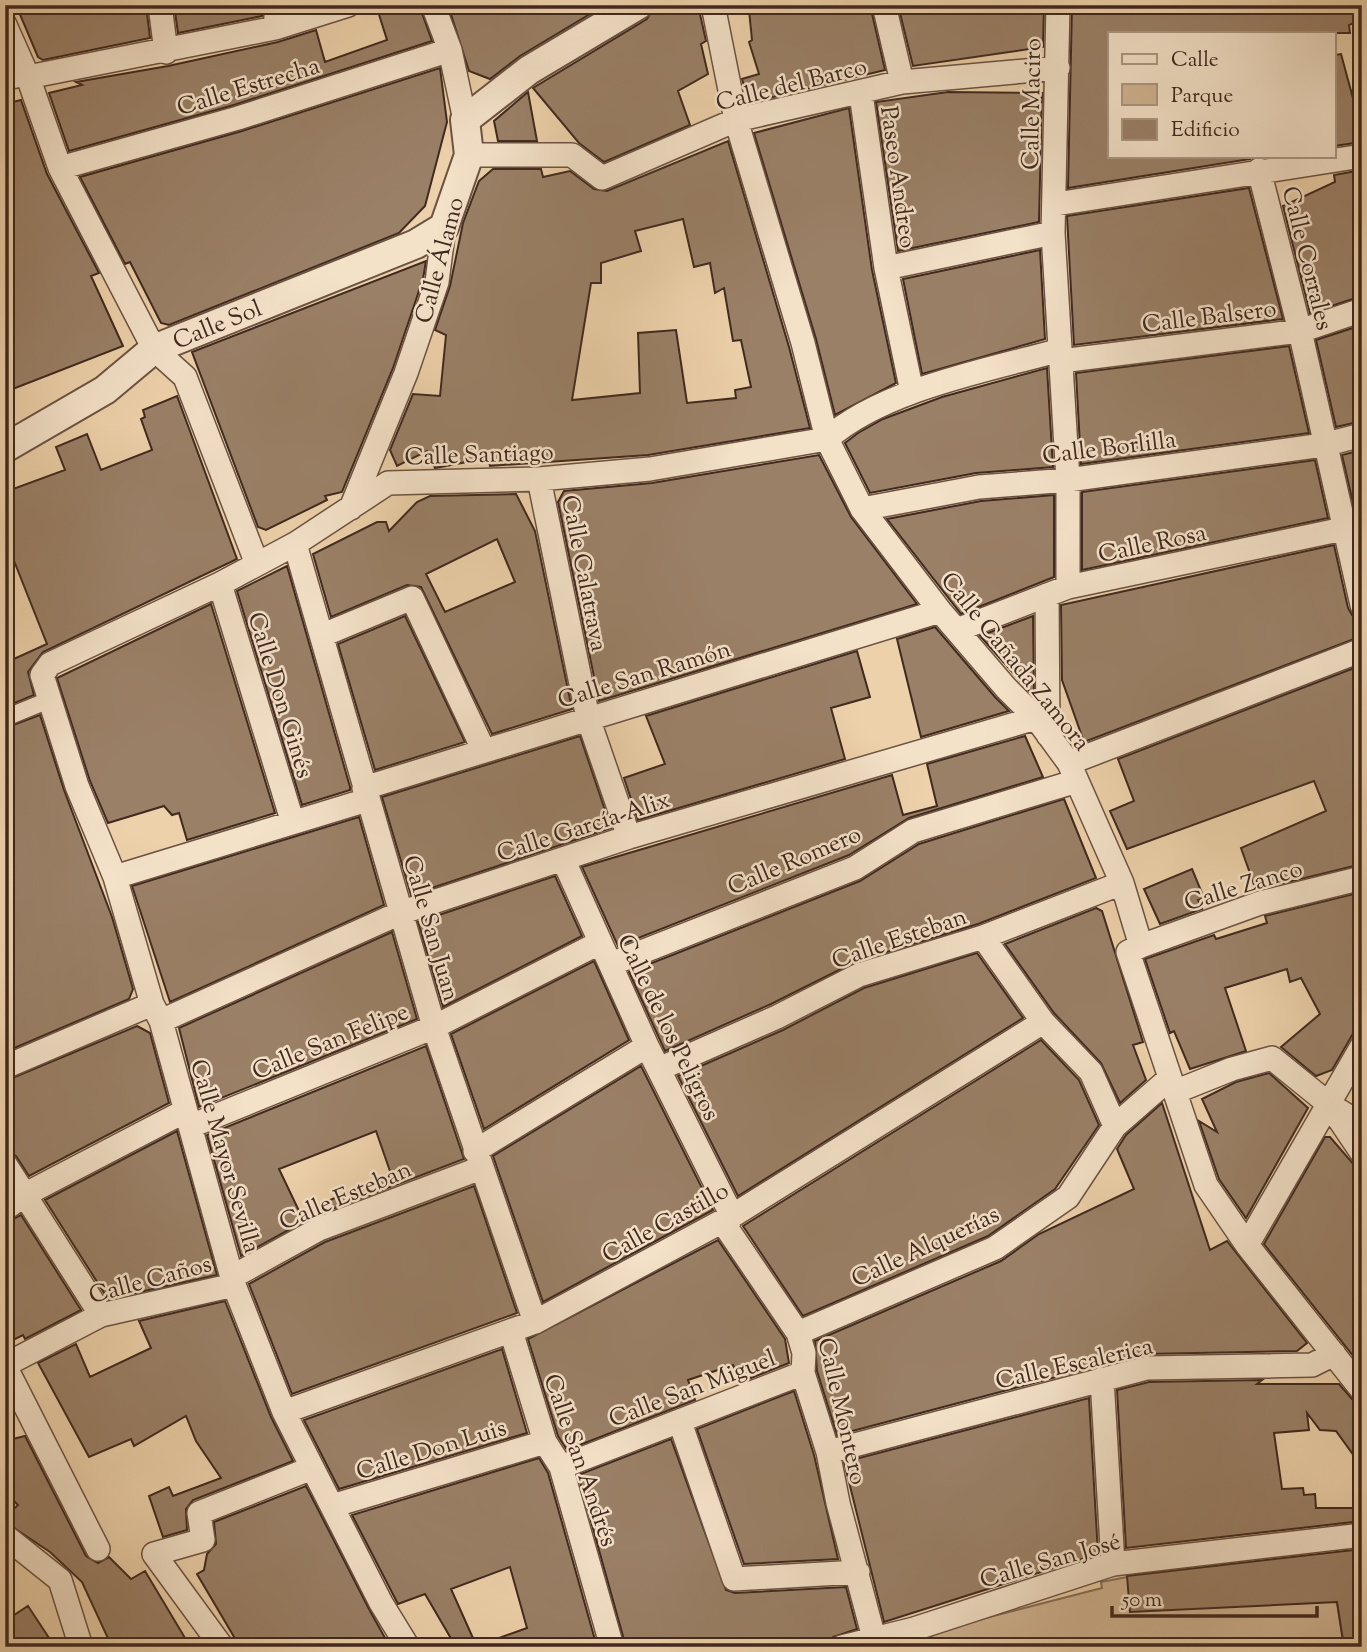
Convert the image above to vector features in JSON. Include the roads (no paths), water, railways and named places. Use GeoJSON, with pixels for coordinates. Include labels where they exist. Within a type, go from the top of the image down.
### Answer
{"type":"FeatureCollection","features":[{"type":"Feature","properties":{"kind":"street"},"geometry":{"type":"LineString","coordinates":[[160,5],[166,52]]}},
{"type":"Feature","properties":{"kind":"street"},"geometry":{"type":"LineString","coordinates":[[5,82],[166,52],[276,17],[348,5]]}},
{"type":"Feature","properties":{"kind":"street","name":"Calle Álamo"},"geometry":{"type":"LineString","coordinates":[[351,508],[406,373],[437,282],[444,227],[469,155],[465,120],[450,50],[433,5]]}},
{"type":"Feature","properties":{"kind":"street"},"geometry":{"type":"LineString","coordinates":[[465,120],[529,70],[638,5]]}},
{"type":"Feature","properties":{"kind":"street","name":"Calle Cañada Zamora"},"geometry":{"type":"LineString","coordinates":[[713,5],[736,120],[803,343],[827,439],[862,509],[940,611],[1042,727],[1073,772],[1122,883],[1141,946]]}},
{"type":"Feature","properties":{"kind":"street"},"geometry":{"type":"LineString","coordinates":[[884,5],[902,82]]}},
{"type":"Feature","properties":{"kind":"street","name":"Calle Maciro"},"geometry":{"type":"LineString","coordinates":[[1042,727],[1068,480],[1053,233],[1056,204],[1058,5]]}},
{"type":"Feature","properties":{"kind":"street"},"geometry":{"type":"LineString","coordinates":[[5,25],[28,77],[60,167],[154,349],[185,377],[257,564]]}},
{"type":"Feature","properties":{"kind":"street","name":"Calle Estrecha"},"geometry":{"type":"LineString","coordinates":[[60,167],[238,118],[450,50]]}},
{"type":"Feature","properties":{"kind":"street","name":"Calle del Barco"},"geometry":{"type":"LineString","coordinates":[[469,155],[572,155],[602,178],[736,120],[861,94],[902,82],[1058,68]]}},
{"type":"Feature","properties":{"kind":"street","name":"Paseo Andreo"},"geometry":{"type":"LineString","coordinates":[[861,94],[886,268],[912,392]]}},
{"type":"Feature","properties":{"kind":"street"},"geometry":{"type":"LineString","coordinates":[[1056,204],[1259,170],[1362,156]]}},
{"type":"Feature","properties":{"kind":"street","name":"Calle Corrales"},"geometry":{"type":"LineString","coordinates":[[1259,170],[1300,331],[1324,445],[1353,528],[1362,605]]}},
{"type":"Feature","properties":{"kind":"street","name":"Calle Sol"},"geometry":{"type":"LineString","coordinates":[[5,448],[105,390],[154,349],[416,244],[444,227]]}},
{"type":"Feature","properties":{"kind":"street","name":"Paseo Andreo"},"geometry":{"type":"LineString","coordinates":[[886,268],[1053,233]]}},
{"type":"Feature","properties":{"kind":"street","name":"Calle Balsero"},"geometry":{"type":"LineString","coordinates":[[827,439],[839,428],[912,392],[1060,355],[1300,331],[1362,310]]}},
{"type":"Feature","properties":{"kind":"street","name":"Calle Borlilla"},"geometry":{"type":"LineString","coordinates":[[862,509],[979,486],[1068,480],[1324,445],[1362,435]]}},
{"type":"Feature","properties":{"kind":"street","name":"Calle Santiago"},"geometry":{"type":"LineString","coordinates":[[50,664],[220,584],[295,544],[388,483],[539,479],[650,469],[827,439]]}},
{"type":"Feature","properties":{"kind":"street","name":"Calle Calatrava"},"geometry":{"type":"LineString","coordinates":[[539,479],[588,718],[629,837]]}},
{"type":"Feature","properties":{"kind":"street","name":"Calle Rosa"},"geometry":{"type":"LineString","coordinates":[[957,630],[1057,591],[1353,528]]}},
{"type":"Feature","properties":{"kind":"street","name":"Calle San Juan"},"geometry":{"type":"LineString","coordinates":[[295,544],[434,1027],[534,1322]]}},
{"type":"Feature","properties":{"kind":"street","name":"Calle Don Ginés"},"geometry":{"type":"LineString","coordinates":[[220,584],[292,820]]}},
{"type":"Feature","properties":{"kind":"street"},"geometry":{"type":"LineString","coordinates":[[323,635],[412,598],[484,751]]}},
{"type":"Feature","properties":{"kind":"street","name":"Calle San Ramón"},"geometry":{"type":"LineString","coordinates":[[115,877],[292,820],[484,751],[940,611]]}},
{"type":"Feature","properties":{"kind":"street","name":"Calle Romero"},"geometry":{"type":"LineString","coordinates":[[611,964],[855,868],[913,831],[1073,772],[1362,650]]}},
{"type":"Feature","properties":{"kind":"street","name":"Calle Mayor Sevilla"},"geometry":{"type":"LineString","coordinates":[[50,664],[42,675],[48,700],[77,786],[115,877],[157,1012],[233,1281],[284,1412],[381,1603],[408,1647]]}},
{"type":"Feature","properties":{"kind":"street"},"geometry":{"type":"LineString","coordinates":[[5,718],[48,700]]}},
{"type":"Feature","properties":{"kind":"street","name":"Calle García-Alix"},"geometry":{"type":"LineString","coordinates":[[5,1067],[157,1012],[400,912],[629,837],[1042,727]]}},
{"type":"Feature","properties":{"kind":"street","name":"Calle de los Peligros"},"geometry":{"type":"LineString","coordinates":[[563,859],[647,1046],[732,1216]]}},
{"type":"Feature","properties":{"kind":"street","name":"Calle Zanco"},"geometry":{"type":"LineString","coordinates":[[1141,946],[1260,903],[1362,877]]}},
{"type":"Feature","properties":{"kind":"street","name":"Calle Esteban"},"geometry":{"type":"LineString","coordinates":[[659,1069],[776,1017],[859,975],[982,937],[1122,883]]}},
{"type":"Feature","properties":{"kind":"street"},"geometry":{"type":"LineString","coordinates":[[982,937],[1043,1021],[1091,1072],[1115,1126]]}},
{"type":"Feature","properties":{"kind":"street","name":"Calle San Felipe"},"geometry":{"type":"LineString","coordinates":[[5,1209],[24,1195],[188,1119],[434,1027],[599,943]]}},
{"type":"Feature","properties":{"kind":"street"},"geometry":{"type":"LineString","coordinates":[[1141,946],[1128,953],[1206,1185],[1247,1245],[1362,1390]]}},
{"type":"Feature","properties":{"kind":"street","name":"Calle Castillo"},"geometry":{"type":"LineString","coordinates":[[284,1412],[534,1322],[732,1216],[1043,1021]]}},
{"type":"Feature","properties":{"kind":"street"},"geometry":{"type":"LineString","coordinates":[[1247,1245],[1362,1045]]}},
{"type":"Feature","properties":{"kind":"street","name":"Calle Esteban"},"geometry":{"type":"LineString","coordinates":[[233,1281],[319,1229],[478,1159],[647,1046]]}},
{"type":"Feature","properties":{"kind":"street","name":"Calle Alquerías"},"geometry":{"type":"LineString","coordinates":[[798,1333],[995,1248],[1068,1197],[1115,1126],[1174,1085],[1272,1058],[1329,1105]]}},
{"type":"Feature","properties":{"kind":"street"},"geometry":{"type":"LineString","coordinates":[[1329,1105],[1362,1125]]}},
{"type":"Feature","properties":{"kind":"street"},"geometry":{"type":"LineString","coordinates":[[1329,1105],[1362,1153]]}},
{"type":"Feature","properties":{"kind":"street"},"geometry":{"type":"LineString","coordinates":[[5,1164],[101,1315]]}},
{"type":"Feature","properties":{"kind":"street","name":"Calle Montero"},"geometry":{"type":"LineString","coordinates":[[732,1216],[726,1227],[798,1333],[804,1353],[803,1373],[828,1452],[838,1503],[874,1638]]}},
{"type":"Feature","properties":{"kind":"street","name":"Calle Caños"},"geometry":{"type":"LineString","coordinates":[[98,1549],[5,1365],[101,1315],[233,1281]]}},
{"type":"Feature","properties":{"kind":"street","name":"Calle San Andrés"},"geometry":{"type":"LineString","coordinates":[[511,1331],[545,1442],[561,1467],[612,1647]]}},
{"type":"Feature","properties":{"kind":"street","name":"Calle Escalerica"},"geometry":{"type":"LineString","coordinates":[[828,1452],[1147,1368],[1312,1365],[1334,1354]]}},
{"type":"Feature","properties":{"kind":"street","name":"Calle San Miguel"},"geometry":{"type":"LineString","coordinates":[[561,1467],[803,1373]]}},
{"type":"Feature","properties":{"kind":"street"},"geometry":{"type":"LineString","coordinates":[[1102,1379],[1113,1564]]}},
{"type":"Feature","properties":{"kind":"street"},"geometry":{"type":"LineString","coordinates":[[680,1422],[734,1579],[858,1572]]}},
{"type":"Feature","properties":{"kind":"street","name":"Calle Don Luis"},"geometry":{"type":"LineString","coordinates":[[332,1506],[545,1442]]}},
{"type":"Feature","properties":{"kind":"street"},"geometry":{"type":"LineString","coordinates":[[222,1647],[154,1553],[203,1540],[199,1513],[312,1468]]}},
{"type":"Feature","properties":{"kind":"street","name":"Calle San José"},"geometry":{"type":"LineString","coordinates":[[842,1647],[874,1638],[916,1638],[1113,1564],[1362,1535]]}},
{"type":"Feature","properties":{"kind":"street"},"geometry":{"type":"LineString","coordinates":[[5,1536],[60,1580],[81,1647]]}}]}
